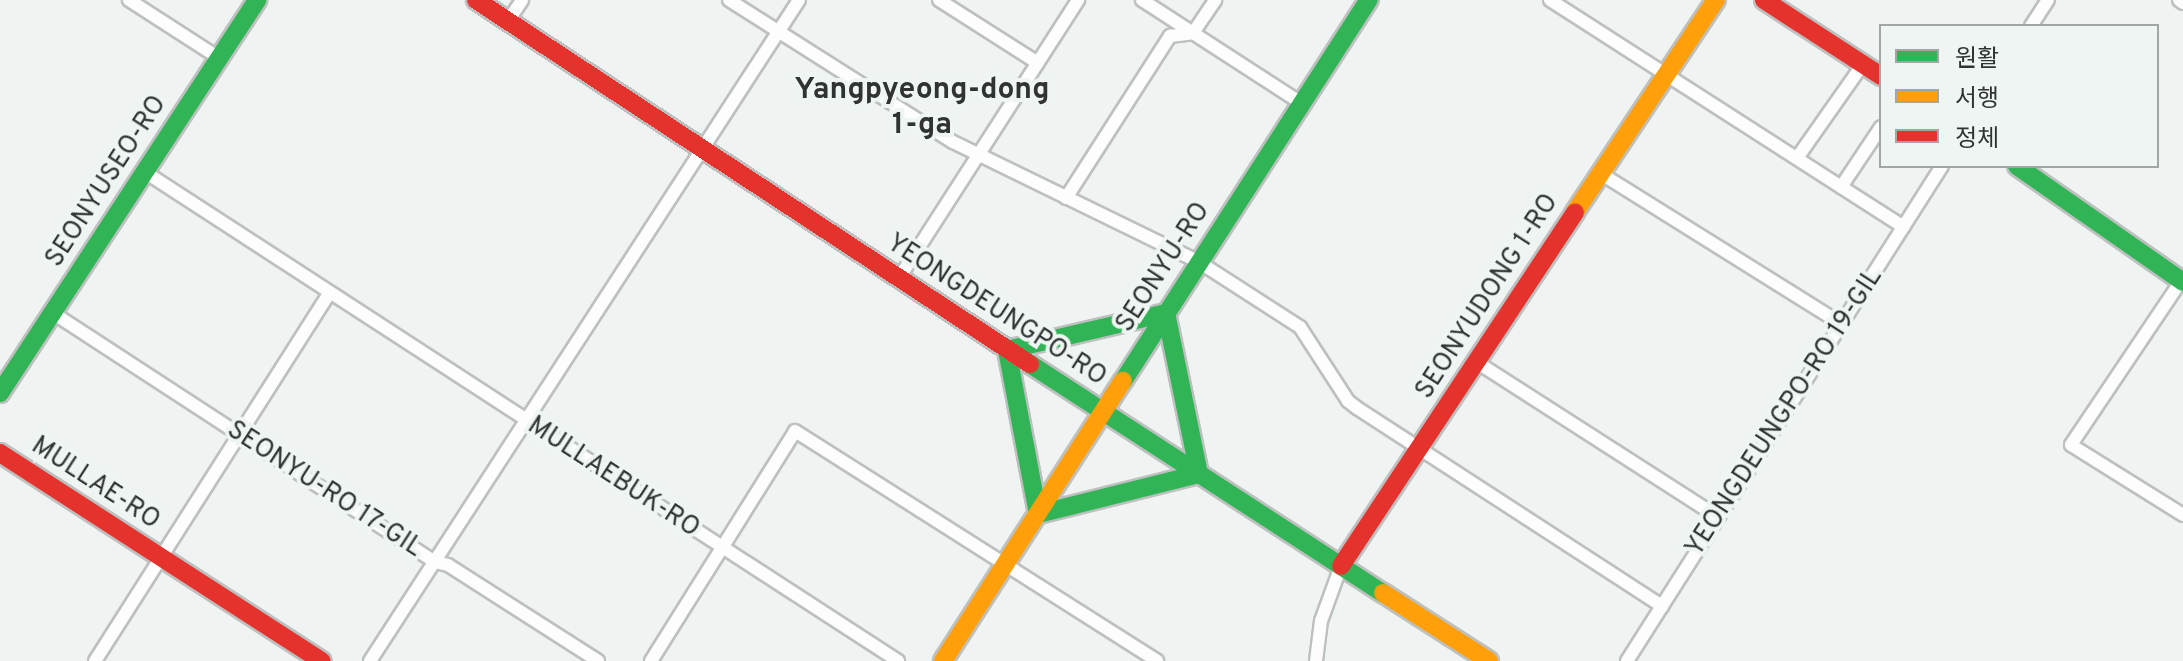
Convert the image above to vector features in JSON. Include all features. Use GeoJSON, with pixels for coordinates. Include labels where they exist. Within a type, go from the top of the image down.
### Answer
{"type":"FeatureCollection","features":[{"type":"Feature","properties":{"kind":"main road","name":"SEONYUSEO-RO"},"geometry":{"type":"LineString","coordinates":[[0,393],[257,0]]}},
{"type":"Feature","properties":{"kind":"main road","name":"YEONGDEUNGPO-RO"},"geometry":{"type":"LineString","coordinates":[[476,0],[1007,350],[1489,661]]}},
{"type":"Feature","properties":{"kind":"main road","name":"SEONYU-RO"},"geometry":{"type":"LineString","coordinates":[[943,661],[1369,0]]}},
{"type":"Feature","properties":{"kind":"main road","name":"SEONYUDONG 1-RO"},"geometry":{"type":"LineString","coordinates":[[1341,566],[1716,0]]}},
{"type":"Feature","properties":{"kind":"main road"},"geometry":{"type":"LineString","coordinates":[[1764,0],[1879,75]]}},
{"type":"Feature","properties":{"kind":"main road"},"geometry":{"type":"LineString","coordinates":[[2020,168],[2182,282]]}},
{"type":"Feature","properties":{"kind":"main road"},"geometry":{"type":"LineString","coordinates":[[1166,313],[1199,474],[1038,514],[1007,350],[1166,313]]}},
{"type":"Feature","properties":{"kind":"main road","name":"MULLAE-RO"},"geometry":{"type":"LineString","coordinates":[[0,453],[322,661]]}},
{"type":"Feature","properties":{"kind":"street"},"geometry":{"type":"LineString","coordinates":[[129,0],[219,58]]}},
{"type":"Feature","properties":{"kind":"street"},"geometry":{"type":"LineString","coordinates":[[508,21],[522,0]]}},
{"type":"Feature","properties":{"kind":"street"},"geometry":{"type":"LineString","coordinates":[[729,0],[890,105],[978,155],[1199,262],[1300,327],[1348,401],[1662,606]]}},
{"type":"Feature","properties":{"kind":"street"},"geometry":{"type":"LineString","coordinates":[[370,661],[799,0]]}},
{"type":"Feature","properties":{"kind":"street"},"geometry":{"type":"LineString","coordinates":[[939,0],[1038,63]]}},
{"type":"Feature","properties":{"kind":"street"},"geometry":{"type":"LineString","coordinates":[[899,278],[1078,0]]}},
{"type":"Feature","properties":{"kind":"street"},"geometry":{"type":"LineString","coordinates":[[1142,0],[1301,103]]}},
{"type":"Feature","properties":{"kind":"street"},"geometry":{"type":"LineString","coordinates":[[1066,198],[1170,36],[1193,33],[1215,0]]}},
{"type":"Feature","properties":{"kind":"street"},"geometry":{"type":"LineString","coordinates":[[1550,0],[1903,227]]}},
{"type":"Feature","properties":{"kind":"street"},"geometry":{"type":"LineString","coordinates":[[2032,24],[2048,0]]}},
{"type":"Feature","properties":{"kind":"street"},"geometry":{"type":"LineString","coordinates":[[1797,158],[1863,64]]}},
{"type":"Feature","properties":{"kind":"street"},"geometry":{"type":"LineString","coordinates":[[1841,187],[1879,130]]}},
{"type":"Feature","properties":{"kind":"street","name":"YEONGDEUNGPO-RO 19-GIL"},"geometry":{"type":"LineString","coordinates":[[1627,661],[1941,168]]}},
{"type":"Feature","properties":{"kind":"street","name":"MULLAEBUK-RO"},"geometry":{"type":"LineString","coordinates":[[145,172],[525,422],[898,661]]}},
{"type":"Feature","properties":{"kind":"street"},"geometry":{"type":"LineString","coordinates":[[1600,173],[1842,324]]}},
{"type":"Feature","properties":{"kind":"street"},"geometry":{"type":"LineString","coordinates":[[2182,282],[2071,445],[2183,515]]}},
{"type":"Feature","properties":{"kind":"street"},"geometry":{"type":"LineString","coordinates":[[240,437],[329,293]]}},
{"type":"Feature","properties":{"kind":"street","name":"SEONYU-RO 17-GIL"},"geometry":{"type":"LineString","coordinates":[[53,313],[435,562],[448,565],[598,661]]}},
{"type":"Feature","properties":{"kind":"street"},"geometry":{"type":"LineString","coordinates":[[1475,361],[1718,517]]}},
{"type":"Feature","properties":{"kind":"street"},"geometry":{"type":"LineString","coordinates":[[651,661],[795,431],[1157,661]]}},
{"type":"Feature","properties":{"kind":"street","name":"MULLAE-RO"},"geometry":{"type":"LineString","coordinates":[[163,557],[240,437]]}},
{"type":"Feature","properties":{"kind":"street"},"geometry":{"type":"LineString","coordinates":[[95,661],[163,557]]}},
{"type":"Feature","properties":{"kind":"street"},"geometry":{"type":"LineString","coordinates":[[1316,661],[1321,621],[1341,566]]}},
{"type":"Feature","properties":{"kind":"traffic: fast"},"geometry":{"type":"LineString","coordinates":[[0,393],[257,0]]}},
{"type":"Feature","properties":{"kind":"traffic: fast"},"geometry":{"type":"LineString","coordinates":[[1123,381],[1369,0]]}},
{"type":"Feature","properties":{"kind":"traffic: fast"},"geometry":{"type":"LineString","coordinates":[[2020,168],[2183,282]]}},
{"type":"Feature","properties":{"kind":"traffic: fast"},"geometry":{"type":"LineString","coordinates":[[1166,313],[1199,474],[1038,514],[1007,350],[1166,313]]}},
{"type":"Feature","properties":{"kind":"traffic: fast"},"geometry":{"type":"LineString","coordinates":[[1030,364],[1383,593]]}},
{"type":"Feature","properties":{"kind":"traffic: slow"},"geometry":{"type":"LineString","coordinates":[[1575,212],[1716,0]]}},
{"type":"Feature","properties":{"kind":"traffic: slow"},"geometry":{"type":"LineString","coordinates":[[943,661],[1123,381]]}},
{"type":"Feature","properties":{"kind":"traffic: slow"},"geometry":{"type":"LineString","coordinates":[[1383,593],[1489,661]]}},
{"type":"Feature","properties":{"kind":"traffic: jam"},"geometry":{"type":"LineString","coordinates":[[476,0],[1030,364]]}},
{"type":"Feature","properties":{"kind":"traffic: jam"},"geometry":{"type":"LineString","coordinates":[[1764,0],[1879,75]]}},
{"type":"Feature","properties":{"kind":"traffic: jam"},"geometry":{"type":"LineString","coordinates":[[1341,566],[1575,212]]}},
{"type":"Feature","properties":{"kind":"traffic: jam"},"geometry":{"type":"LineString","coordinates":[[0,453],[322,661]]}},
{"type":"Feature","properties":{"kind":"district","name":"Yangpyeong-dong 1-ga"},"geometry":{"type":"Point","coordinates":[922,108]}}]}
